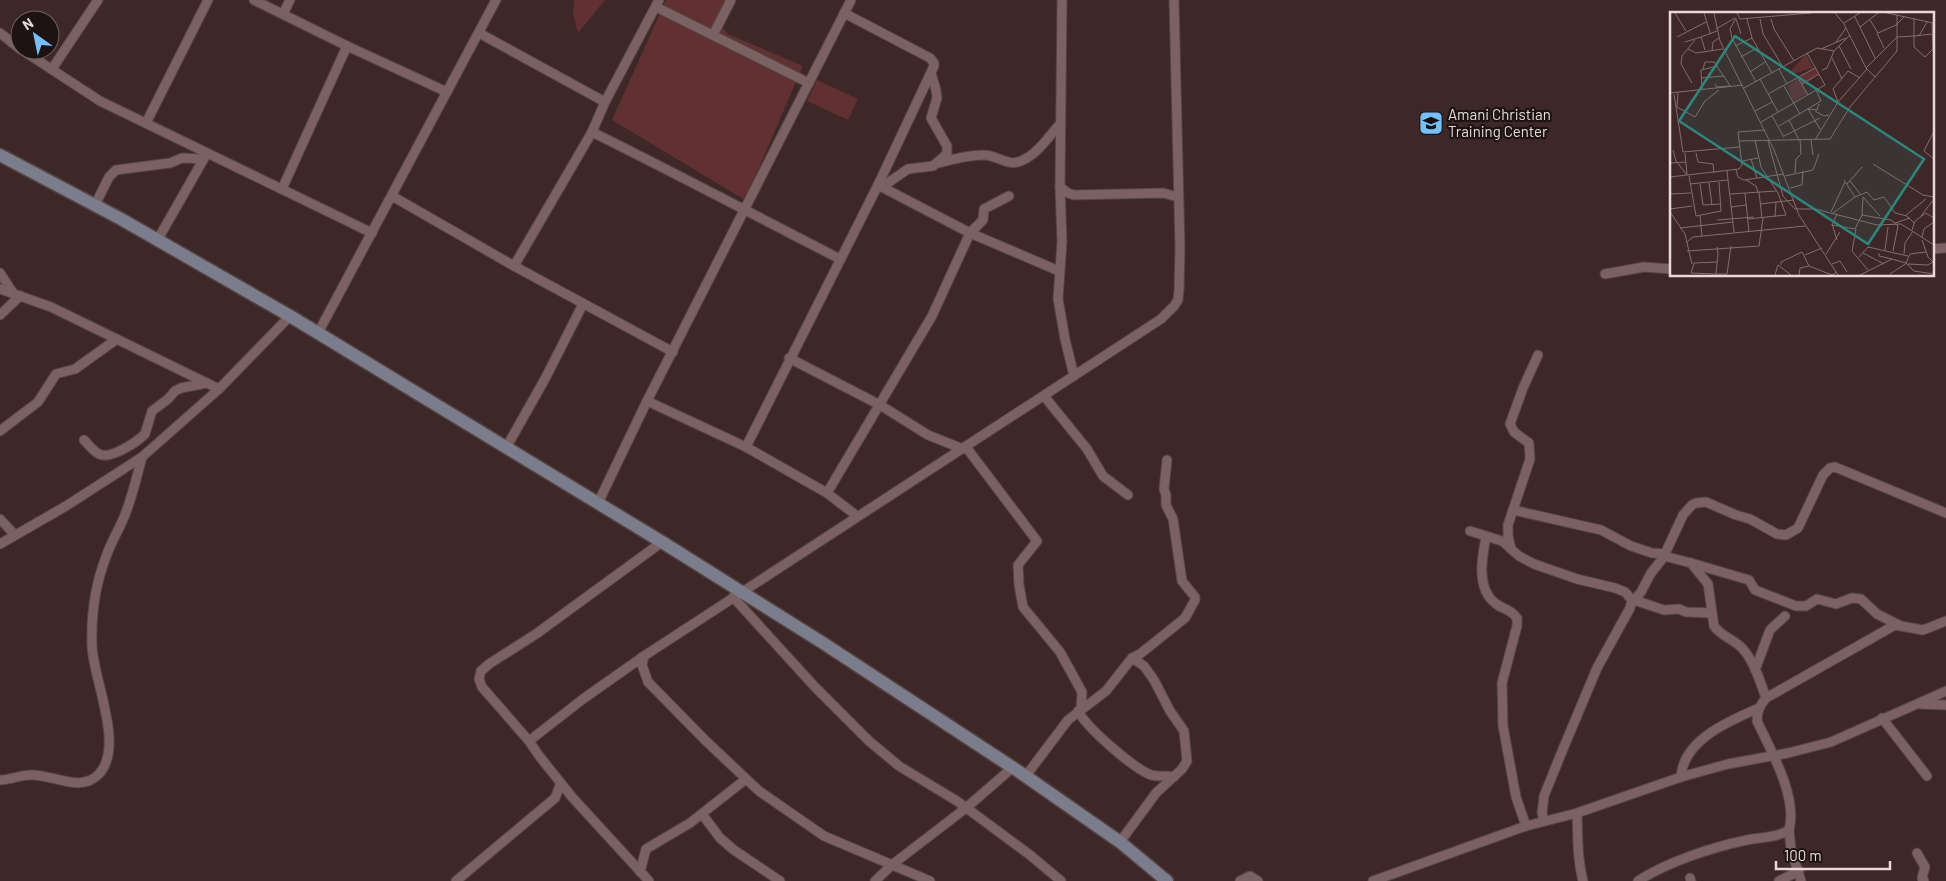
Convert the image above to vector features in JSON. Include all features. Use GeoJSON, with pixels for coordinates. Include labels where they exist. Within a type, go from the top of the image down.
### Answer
{"type":"FeatureCollection","features":[{"type":"Feature","properties":{"kind":"street"},"geometry":{"type":"LineString","coordinates":[[52,69],[98,0]]}},
{"type":"Feature","properties":{"kind":"street"},"geometry":{"type":"LineString","coordinates":[[146,123],[208,0]]}},
{"type":"Feature","properties":{"kind":"street"},"geometry":{"type":"LineString","coordinates":[[254,0],[347,46],[447,92]]}},
{"type":"Feature","properties":{"kind":"street"},"geometry":{"type":"LineString","coordinates":[[283,14],[290,0]]}},
{"type":"Feature","properties":{"kind":"street"},"geometry":{"type":"LineString","coordinates":[[318,333],[496,0]]}},
{"type":"Feature","properties":{"kind":"street"},"geometry":{"type":"LineString","coordinates":[[713,35],[731,0]]}},
{"type":"Feature","properties":{"kind":"street"},"geometry":{"type":"LineString","coordinates":[[598,503],[743,211],[851,0]]}},
{"type":"Feature","properties":{"kind":"street"},"geometry":{"type":"LineString","coordinates":[[1062,0],[1060,124],[1062,242],[1058,299],[1059,313],[1074,376]]}},
{"type":"Feature","properties":{"kind":"street"},"geometry":{"type":"LineString","coordinates":[[529,741],[583,699],[644,656],[1161,319],[1174,306],[1178,300],[1179,290],[1174,0]]}},
{"type":"Feature","properties":{"kind":"street"},"geometry":{"type":"LineString","coordinates":[[514,266],[592,132],[657,4],[713,35],[809,83]]}},
{"type":"Feature","properties":{"kind":"street"},"geometry":{"type":"LineString","coordinates":[[746,447],[789,358],[880,186],[934,64],[930,58],[844,13]]}},
{"type":"Feature","properties":{"kind":"street"},"geometry":{"type":"LineString","coordinates":[[0,33],[10,41]]}},
{"type":"Feature","properties":{"kind":"street"},"geometry":{"type":"LineString","coordinates":[[479,33],[606,102]]}},
{"type":"Feature","properties":{"kind":"street"},"geometry":{"type":"LineString","coordinates":[[282,189],[347,46]]}},
{"type":"Feature","properties":{"kind":"street"},"geometry":{"type":"LineString","coordinates":[[38,60],[94,98],[146,123],[205,156],[282,189],[372,233]]}},
{"type":"Feature","properties":{"kind":"street"},"geometry":{"type":"LineString","coordinates":[[931,73],[936,90],[931,118],[948,150],[947,154],[938,164]]}},
{"type":"Feature","properties":{"kind":"street"},"geometry":{"type":"LineString","coordinates":[[880,186],[905,170],[934,166],[977,155],[989,155],[1003,161],[1015,163],[1021,161],[1039,149],[1060,124]]}},
{"type":"Feature","properties":{"kind":"street"},"geometry":{"type":"LineString","coordinates":[[592,132],[840,259]]}},
{"type":"Feature","properties":{"kind":"street"},"geometry":{"type":"LineString","coordinates":[[0,155],[158,239],[290,316],[662,542],[737,595],[838,653],[1012,768],[1120,842],[1167,881]]}},
{"type":"Feature","properties":{"kind":"street"},"geometry":{"type":"LineString","coordinates":[[95,205],[110,177],[116,170],[170,163],[182,158],[205,156]]}},
{"type":"Feature","properties":{"kind":"street"},"geometry":{"type":"LineString","coordinates":[[158,239],[205,156]]}},
{"type":"Feature","properties":{"kind":"street"},"geometry":{"type":"LineString","coordinates":[[880,186],[970,233],[1059,270]]}},
{"type":"Feature","properties":{"kind":"street"},"geometry":{"type":"LineString","coordinates":[[1060,187],[1074,195],[1163,193],[1178,198]]}},
{"type":"Feature","properties":{"kind":"street"},"geometry":{"type":"LineString","coordinates":[[392,196],[514,266],[673,352]]}},
{"type":"Feature","properties":{"kind":"street"},"geometry":{"type":"LineString","coordinates":[[827,492],[932,316],[970,233],[983,220],[984,209],[1009,196]]}},
{"type":"Feature","properties":{"kind":"street"},"geometry":{"type":"LineString","coordinates":[[1605,274],[1644,267],[1670,269]]}},
{"type":"Feature","properties":{"kind":"street"},"geometry":{"type":"LineString","coordinates":[[0,273],[17,294]]}},
{"type":"Feature","properties":{"kind":"street"},"geometry":{"type":"LineString","coordinates":[[0,289],[51,307],[219,389]]}},
{"type":"Feature","properties":{"kind":"street"},"geometry":{"type":"LineString","coordinates":[[0,315],[17,294]]}},
{"type":"Feature","properties":{"kind":"street"},"geometry":{"type":"LineString","coordinates":[[506,448],[542,385],[583,304]]}},
{"type":"Feature","properties":{"kind":"street"},"geometry":{"type":"LineString","coordinates":[[0,544],[66,506],[142,458],[219,389],[290,316]]}},
{"type":"Feature","properties":{"kind":"street"},"geometry":{"type":"LineString","coordinates":[[0,431],[38,402],[56,374],[75,369],[117,339]]}},
{"type":"Feature","properties":{"kind":"street"},"geometry":{"type":"LineString","coordinates":[[1511,549],[1508,531],[1530,459],[1530,445],[1528,441],[1514,432],[1510,424],[1538,355]]}},
{"type":"Feature","properties":{"kind":"street"},"geometry":{"type":"LineString","coordinates":[[789,358],[880,405],[928,435],[964,448],[1037,541],[1018,565],[1022,602],[1031,617],[1060,652],[1082,692],[1079,710],[1091,730],[1146,772],[1156,776],[1174,777]]}},
{"type":"Feature","properties":{"kind":"street"},"geometry":{"type":"LineString","coordinates":[[84,440],[98,454],[106,456],[115,453],[145,434],[152,411],[175,391],[207,383]]}},
{"type":"Feature","properties":{"kind":"street"},"geometry":{"type":"LineString","coordinates":[[1044,396],[1087,449],[1104,478],[1128,495]]}},
{"type":"Feature","properties":{"kind":"street"},"geometry":{"type":"LineString","coordinates":[[647,402],[746,447],[827,492],[857,516]]}},
{"type":"Feature","properties":{"kind":"street"},"geometry":{"type":"LineString","coordinates":[[0,780],[31,774],[72,783],[86,782],[99,774],[106,763],[108,745],[105,705],[92,648],[93,610],[97,586],[106,556],[126,513],[142,458]]}},
{"type":"Feature","properties":{"kind":"street"},"geometry":{"type":"LineString","coordinates":[[1025,777],[1062,726],[1079,710],[1110,688],[1132,658],[1186,618],[1195,600],[1195,597],[1182,581],[1173,519],[1166,505],[1164,489],[1167,460]]}},
{"type":"Feature","properties":{"kind":"street"},"geometry":{"type":"LineString","coordinates":[[1544,821],[1542,813],[1544,796],[1597,668],[1633,602],[1664,555],[1683,515],[1692,505],[1706,502],[1750,519],[1782,536],[1798,528],[1824,475],[1830,468],[1835,467],[1946,513]]}},
{"type":"Feature","properties":{"kind":"street"},"geometry":{"type":"LineString","coordinates":[[1513,510],[1601,530],[1631,546],[1749,580],[1755,590],[1796,606],[1806,606],[1817,599],[1836,604],[1852,598],[1862,599],[1877,614],[1898,625],[1923,630],[1946,621]]}},
{"type":"Feature","properties":{"kind":"street"},"geometry":{"type":"LineString","coordinates":[[0,519],[15,535]]}},
{"type":"Feature","properties":{"kind":"street"},"geometry":{"type":"LineString","coordinates":[[1470,531],[1502,541],[1523,558],[1553,571],[1621,590],[1633,602],[1664,610],[1677,609],[1686,612],[1711,613]]}},
{"type":"Feature","properties":{"kind":"street"},"geometry":{"type":"LineString","coordinates":[[1486,536],[1482,568],[1487,591],[1493,602],[1508,609],[1517,618],[1517,626],[1502,684],[1503,726],[1516,797],[1526,826]]}},
{"type":"Feature","properties":{"kind":"street"},"geometry":{"type":"LineString","coordinates":[[649,881],[572,797],[540,758],[529,741],[482,687],[479,679],[481,671],[505,652],[536,634],[662,542]]}},
{"type":"Feature","properties":{"kind":"street"},"geometry":{"type":"LineString","coordinates":[[1691,563],[1708,584],[1711,613],[1715,628],[1742,649],[1755,670],[1766,698]]}},
{"type":"Feature","properties":{"kind":"street"},"geometry":{"type":"LineString","coordinates":[[737,595],[815,687],[869,741],[898,766],[966,808],[1030,855],[1061,881]]}},
{"type":"Feature","properties":{"kind":"street"},"geometry":{"type":"LineString","coordinates":[[1755,670],[1770,630],[1785,616]]}},
{"type":"Feature","properties":{"kind":"street"},"geometry":{"type":"LineString","coordinates":[[1801,881],[1791,849],[1788,830],[1792,813],[1791,805],[1787,790],[1757,721],[1759,708],[1766,698],[1898,625]]}},
{"type":"Feature","properties":{"kind":"street"},"geometry":{"type":"LineString","coordinates":[[644,656],[642,671],[648,682],[746,779],[774,803],[824,836],[930,881]]}},
{"type":"Feature","properties":{"kind":"street"},"geometry":{"type":"LineString","coordinates":[[1120,842],[1156,793],[1185,766],[1187,761],[1186,735],[1144,666],[1132,658]]}},
{"type":"Feature","properties":{"kind":"street"},"geometry":{"type":"LineString","coordinates":[[1373,881],[1396,871],[1526,826],[1577,813],[1681,777],[1728,764],[1831,742],[1946,691]]}},
{"type":"Feature","properties":{"kind":"street"},"geometry":{"type":"LineString","coordinates":[[1917,704],[1946,705]]}},
{"type":"Feature","properties":{"kind":"street"},"geometry":{"type":"LineString","coordinates":[[1681,777],[1682,767],[1687,755],[1706,737],[1728,722],[1759,708]]}},
{"type":"Feature","properties":{"kind":"street"},"geometry":{"type":"LineString","coordinates":[[1882,718],[1927,776]]}},
{"type":"Feature","properties":{"kind":"street"},"geometry":{"type":"LineString","coordinates":[[875,881],[893,864],[966,808],[1012,768]]}},
{"type":"Feature","properties":{"kind":"street"},"geometry":{"type":"LineString","coordinates":[[640,872],[646,849],[676,833],[746,779]]}},
{"type":"Feature","properties":{"kind":"street"},"geometry":{"type":"LineString","coordinates":[[456,881],[556,796],[561,783]]}},
{"type":"Feature","properties":{"kind":"street"},"geometry":{"type":"LineString","coordinates":[[556,796],[572,797]]}},
{"type":"Feature","properties":{"kind":"street"},"geometry":{"type":"LineString","coordinates":[[1577,813],[1577,847],[1583,881]]}},
{"type":"Feature","properties":{"kind":"street"},"geometry":{"type":"LineString","coordinates":[[702,814],[720,838],[734,850],[780,881]]}},
{"type":"Feature","properties":{"kind":"street"},"geometry":{"type":"LineString","coordinates":[[1638,881],[1655,871],[1687,858],[1747,840],[1780,835],[1788,830]]}},
{"type":"Feature","properties":{"kind":"street"},"geometry":{"type":"LineString","coordinates":[[1916,853],[1924,867],[1922,878],[1924,881]]}},
{"type":"Feature","properties":{"kind":"street"},"geometry":{"type":"LineString","coordinates":[[1386,881],[1396,871]]}},
{"type":"Feature","properties":{"kind":"street"},"geometry":{"type":"LineString","coordinates":[[1779,881],[1798,871]]}},
{"type":"Feature","properties":{"kind":"street"},"geometry":{"type":"LineString","coordinates":[[1240,881],[1250,876],[1258,881]]}},
{"type":"Feature","properties":{"kind":"shaded area"},"geometry":{"type":"Polygon","coordinates":[[[574,0],[605,0],[579,32],[573,13],[574,0]]]}},
{"type":"Feature","properties":{"kind":"shaded area"},"geometry":{"type":"Polygon","coordinates":[[[666,0],[727,0],[716,21],[728,34],[803,66],[745,200],[612,120],[666,0]]]}},
{"type":"Feature","properties":{"kind":"shaded area"},"geometry":{"type":"Polygon","coordinates":[[[817,80],[858,99],[848,120],[807,101],[817,80]]]}},
{"type":"Feature","properties":{"kind":"place","name":"Amani Christian Training Center"},"geometry":{"type":"Point","coordinates":[1431,123]}}]}
